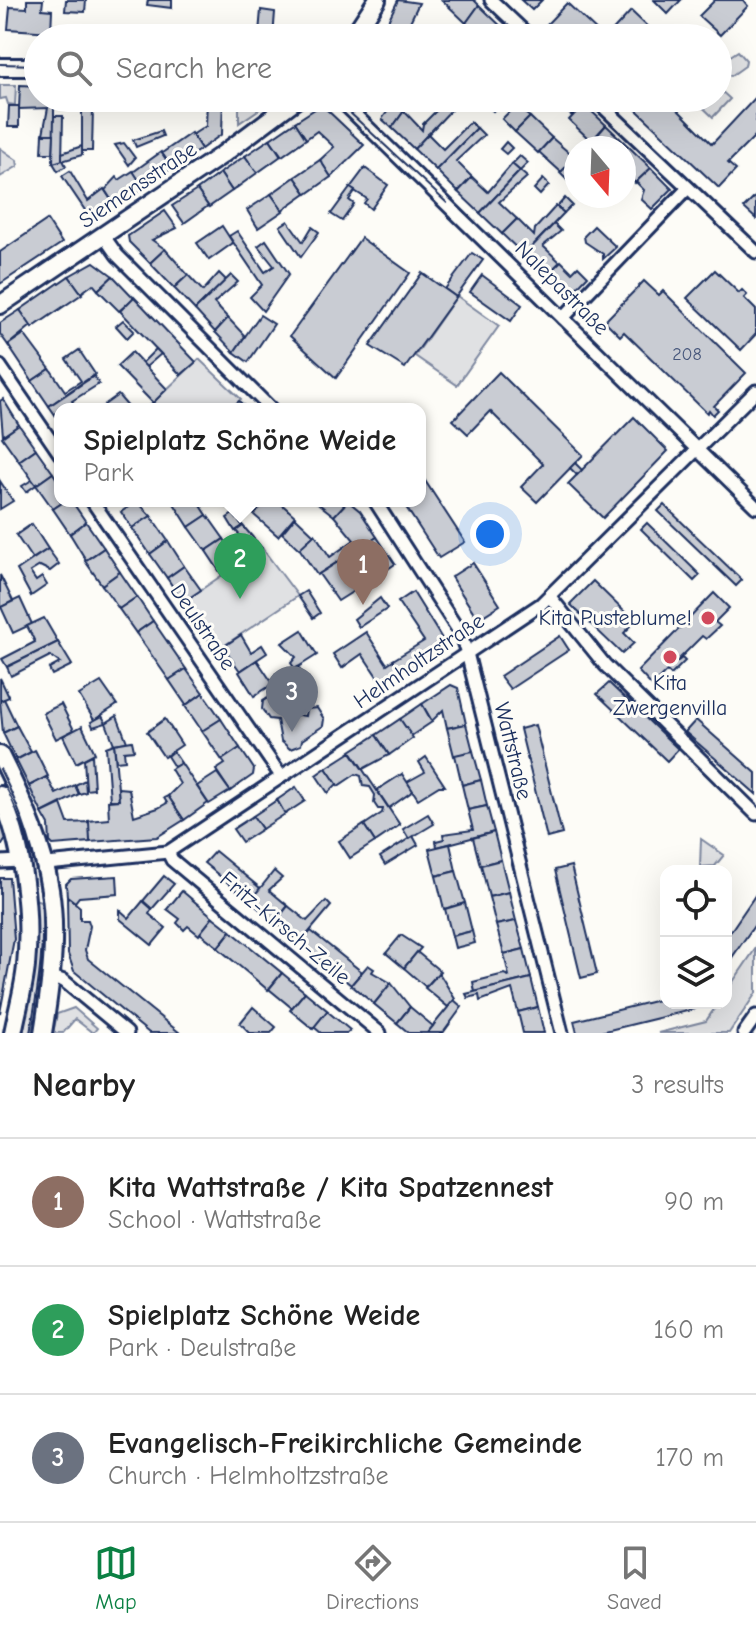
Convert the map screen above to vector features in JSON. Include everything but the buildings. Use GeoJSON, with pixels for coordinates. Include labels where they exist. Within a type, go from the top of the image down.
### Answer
{"type":"FeatureCollection","features":[{"type":"Feature","properties":{"kind":"main road"},"geometry":{"type":"LineString","coordinates":[[361,24],[377,0]]}},
{"type":"Feature","properties":{"kind":"main road"},"geometry":{"type":"LineString","coordinates":[[0,67],[24,67]]}},
{"type":"Feature","properties":{"kind":"main road","name":"Siemensstraße"},"geometry":{"type":"LineString","coordinates":[[0,305],[222,155],[279,112]]}},
{"type":"Feature","properties":{"kind":"main road"},"geometry":{"type":"LineString","coordinates":[[0,755],[29,814],[47,864],[55,931],[43,1033]]}},
{"type":"Feature","properties":{"kind":"main road"},"geometry":{"type":"LineString","coordinates":[[0,795],[15,834],[21,861],[26,952],[13,1033]]}},
{"type":"Feature","properties":{"kind":"street"},"geometry":{"type":"LineString","coordinates":[[491,0],[516,24]]}},
{"type":"Feature","properties":{"kind":"street","name":"Nalepastraße"},"geometry":{"type":"LineString","coordinates":[[352,112],[756,507]]}},
{"type":"Feature","properties":{"kind":"street"},"geometry":{"type":"LineString","coordinates":[[609,112],[756,252]]}},
{"type":"Feature","properties":{"kind":"street"},"geometry":{"type":"LineString","coordinates":[[563,318],[688,188]]}},
{"type":"Feature","properties":{"kind":"street"},"geometry":{"type":"LineString","coordinates":[[103,235],[117,255],[265,403]]}},
{"type":"Feature","properties":{"kind":"street"},"geometry":{"type":"LineString","coordinates":[[0,366],[54,445]]}},
{"type":"Feature","properties":{"kind":"street","name":"Helmholtzstraße"},"geometry":{"type":"LineString","coordinates":[[47,864],[168,852],[551,598],[756,391]]}},
{"type":"Feature","properties":{"kind":"street","name":"Deulstraße"},"geometry":{"type":"LineString","coordinates":[[96,507],[281,776]]}},
{"type":"Feature","properties":{"kind":"street","name":"Wattstraße"},"geometry":{"type":"LineString","coordinates":[[379,507],[460,633],[467,653],[562,1033]]}},
{"type":"Feature","properties":{"kind":"street"},"geometry":{"type":"LineString","coordinates":[[551,598],[601,661],[756,814]]}},
{"type":"Feature","properties":{"kind":"street","name":"Fritz-Kirsch-Zeile"},"geometry":{"type":"LineString","coordinates":[[168,852],[188,874],[380,1033]]}},
{"type":"Feature","properties":{"kind":"street"},"geometry":{"type":"LineString","coordinates":[[0,862],[21,861]]}},
{"type":"Feature","properties":{"kind":"street"},"geometry":{"type":"LineString","coordinates":[[52,977],[64,981],[127,1033]]}},
{"type":"Feature","properties":{"kind":"street"},"geometry":{"type":"LineString","coordinates":[[744,1033],[756,1016]]}},
{"type":"Feature","properties":{"kind":"shaded area"},"geometry":{"type":"Polygon","coordinates":[[[738,51],[746,60],[745,66],[732,75],[732,55],[738,51]]]}},
{"type":"Feature","properties":{"kind":"shaded area"},"geometry":{"type":"Polygon","coordinates":[[[0,85],[16,85],[15,105],[8,104],[6,98],[0,99],[0,85]]]}},
{"type":"Feature","properties":{"kind":"shaded area"},"geometry":{"type":"Polygon","coordinates":[[[239,112],[255,112],[239,123],[239,112]]]}},
{"type":"Feature","properties":{"kind":"shaded area"},"geometry":{"type":"Polygon","coordinates":[[[0,148],[17,160],[18,166],[0,177],[0,148]]]}},
{"type":"Feature","properties":{"kind":"shaded area"},"geometry":{"type":"Polygon","coordinates":[[[457,296],[499,326],[457,385],[415,356],[457,296]]]}},
{"type":"Feature","properties":{"kind":"shaded area"},"geometry":{"type":"Polygon","coordinates":[[[199,359],[241,399],[237,403],[152,403],[199,359]]]}},
{"type":"Feature","properties":{"kind":"shaded area"},"geometry":{"type":"Polygon","coordinates":[[[262,548],[298,596],[216,651],[183,602],[262,548]]]}},
{"type":"Feature","properties":{"kind":"shaded area"},"geometry":{"type":"Polygon","coordinates":[[[701,839],[724,855],[716,865],[700,865],[701,839]]]}},
{"type":"Feature","properties":{"kind":"shaded area"},"geometry":{"type":"Polygon","coordinates":[[[34,899],[44,902],[43,972],[32,1033],[23,1033],[35,962],[34,899]]]}},
{"type":"Feature","properties":{"kind":"shaded area"},"geometry":{"type":"Polygon","coordinates":[[[756,948],[756,993],[729,1033],[658,1033],[706,1021],[714,1009],[732,1009],[732,983],[756,948]]]}},
{"type":"Feature","properties":{"kind":"shaded area"},"geometry":{"type":"Polygon","coordinates":[[[74,1008],[97,1028],[93,1033],[75,1019],[63,1033],[53,1033],[57,1014],[74,1008]]]}},
{"type":"Feature","properties":{"kind":"tram line"},"geometry":{"type":"LineString","coordinates":[[0,64],[24,65]]}},
{"type":"Feature","properties":{"kind":"tram line"},"geometry":{"type":"LineString","coordinates":[[349,112],[447,203]]}},
{"type":"Feature","properties":{"kind":"tram line"},"geometry":{"type":"LineString","coordinates":[[0,769],[28,836],[41,898],[41,961],[30,1033]]}},
{"type":"Feature","properties":{"kind":"place","name":"Spielplatz Schöne Weide"},"geometry":{"type":"Point","coordinates":[240,599]}},
{"type":"Feature","properties":{"kind":"place","name":"Kita Wattstraße / Kita Spatzennest"},"geometry":{"type":"Point","coordinates":[363,605]}},
{"type":"Feature","properties":{"kind":"place","name":"Kita Pusteblume!"},"geometry":{"type":"Point","coordinates":[708,618]}},
{"type":"Feature","properties":{"kind":"place","name":"Kita Zwergenvilla"},"geometry":{"type":"Point","coordinates":[670,657]}},
{"type":"Feature","properties":{"kind":"place","name":"Evangelisch-Freikirchliche Gemeinde"},"geometry":{"type":"Point","coordinates":[292,732]}}]}
